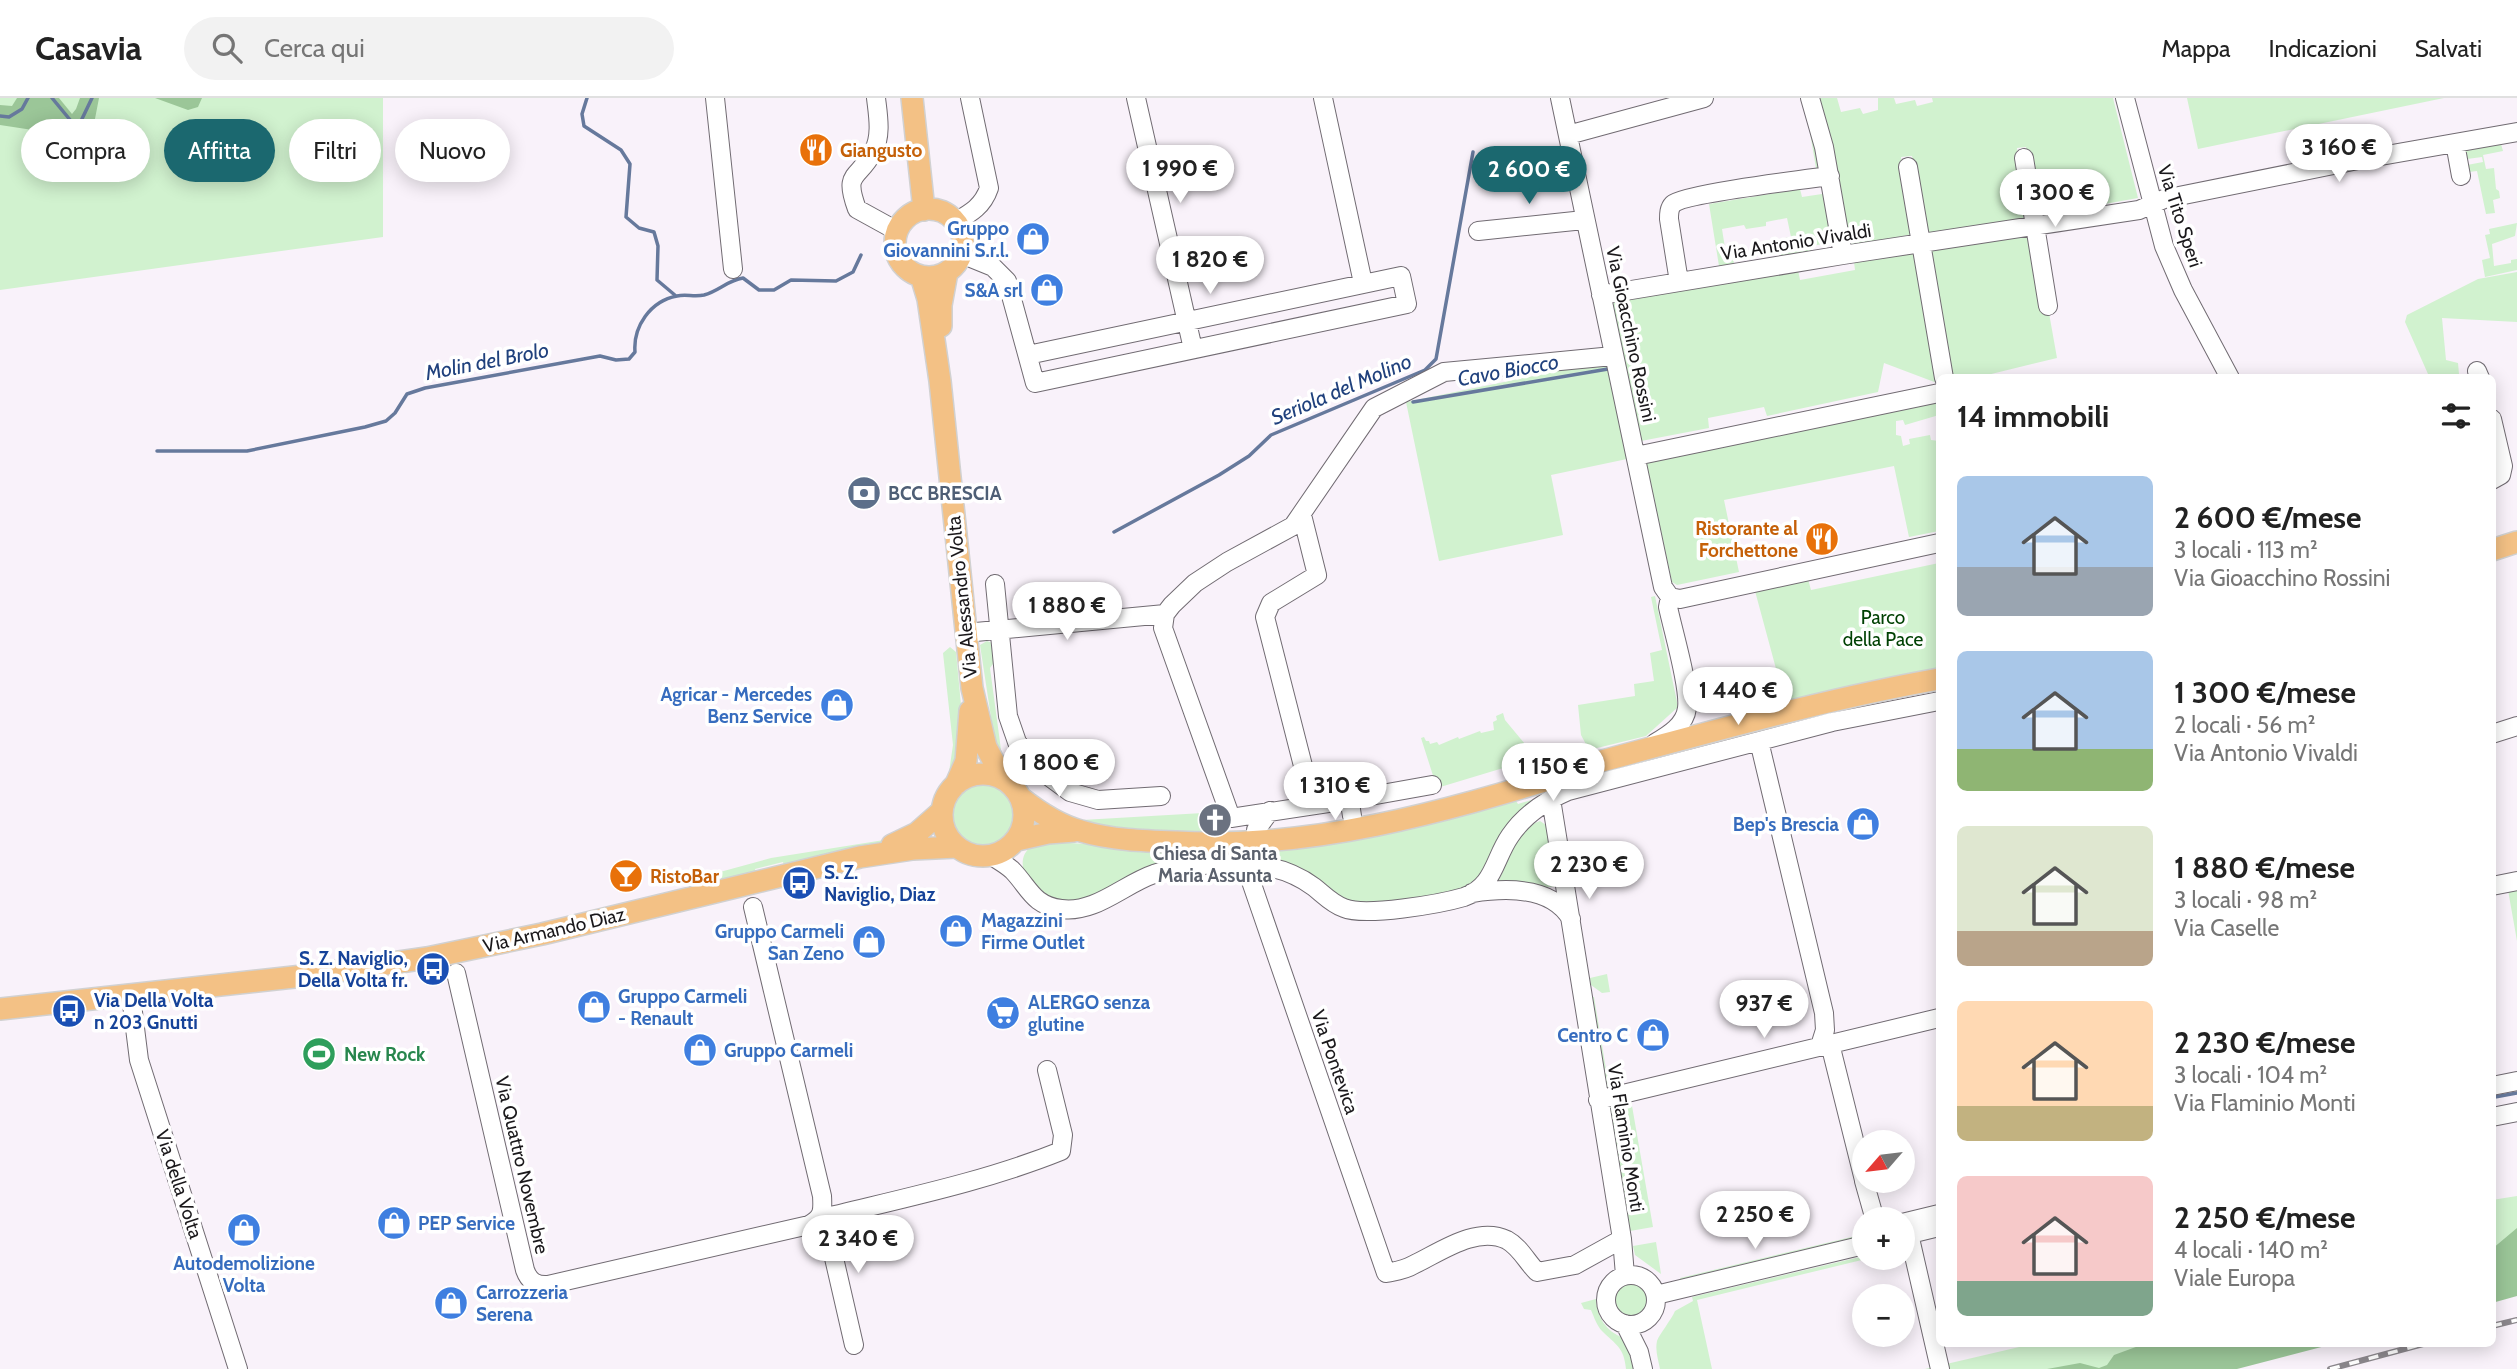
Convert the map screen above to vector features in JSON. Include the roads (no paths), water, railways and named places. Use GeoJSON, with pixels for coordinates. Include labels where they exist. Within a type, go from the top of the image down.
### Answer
{"type":"FeatureCollection","features":[{"type":"Feature","properties":{"kind":"main road"},"geometry":{"type":"LineString","coordinates":[[912,98],[924,210]]}},
{"type":"Feature","properties":{"kind":"main road"},"geometry":{"type":"LineString","coordinates":[[947,272],[939,276],[921,276],[911,272],[902,264],[897,253],[897,231],[908,217],[924,210],[935,210],[946,214],[961,232],[961,254]]}},
{"type":"Feature","properties":{"kind":"main road","name":"Via Alessandro Volta"},"geometry":{"type":"LineString","coordinates":[[940,381],[941,304],[947,272],[961,254]]}},
{"type":"Feature","properties":{"kind":"main road","name":"Via Alessandro Volta"},"geometry":{"type":"LineString","coordinates":[[921,276],[928,299],[940,381],[972,688],[986,747],[1003,779]]}},
{"type":"Feature","properties":{"kind":"main road"},"geometry":{"type":"LineString","coordinates":[[2496,549],[2517,542]]}},
{"type":"Feature","properties":{"kind":"main road"},"geometry":{"type":"LineString","coordinates":[[1080,831],[1052,833],[1015,842],[992,856],[975,856],[957,847],[945,831],[942,811],[947,796],[956,784],[979,774],[1003,779],[1021,798],[1049,818],[1080,831],[1128,839],[1242,843],[1328,833],[1458,807],[1571,773],[1587,765],[1643,750],[1872,692],[1936,680]]}},
{"type":"Feature","properties":{"kind":"main road","name":"Via Alessandro Volta"},"geometry":{"type":"LineString","coordinates":[[956,784],[962,773],[968,748],[972,688]]}},
{"type":"Feature","properties":{"kind":"main road"},"geometry":{"type":"LineString","coordinates":[[1177,842],[1256,830],[1349,800],[1454,796],[1570,764],[1587,765]]}},
{"type":"Feature","properties":{"kind":"main road"},"geometry":{"type":"LineString","coordinates":[[1015,842],[1024,820],[1021,798]]}},
{"type":"Feature","properties":{"kind":"main road"},"geometry":{"type":"LineString","coordinates":[[1328,833],[1349,800]]}},
{"type":"Feature","properties":{"kind":"main road","name":"Via Armando Diaz"},"geometry":{"type":"LineString","coordinates":[[860,857],[917,833],[942,811]]}},
{"type":"Feature","properties":{"kind":"main road","name":"Via Armando Diaz"},"geometry":{"type":"LineString","coordinates":[[131,996],[345,970],[489,946],[860,857],[913,849],[957,847]]}},
{"type":"Feature","properties":{"kind":"main road"},"geometry":{"type":"LineString","coordinates":[[0,1009],[131,996]]}},
{"type":"Feature","properties":{"kind":"street"},"geometry":{"type":"LineString","coordinates":[[715,98],[733,269]]}},
{"type":"Feature","properties":{"kind":"street"},"geometry":{"type":"LineString","coordinates":[[877,98],[879,134],[874,151],[854,175],[850,189],[857,209],[897,231]]}},
{"type":"Feature","properties":{"kind":"street"},"geometry":{"type":"LineString","coordinates":[[955,222],[974,211],[985,200],[989,188],[970,98]]}},
{"type":"Feature","properties":{"kind":"street"},"geometry":{"type":"LineString","coordinates":[[1136,98],[1193,349]]}},
{"type":"Feature","properties":{"kind":"street"},"geometry":{"type":"LineString","coordinates":[[1323,98],[1363,283]]}},
{"type":"Feature","properties":{"kind":"street","name":"Via Gioacchino Rossini"},"geometry":{"type":"LineString","coordinates":[[1560,98],[1663,587],[1670,597],[1668,607],[1687,693],[1688,709],[1682,721],[1670,734],[1643,750]]}},
{"type":"Feature","properties":{"kind":"street"},"geometry":{"type":"LineString","coordinates":[[1568,135],[1704,98]]}},
{"type":"Feature","properties":{"kind":"street"},"geometry":{"type":"LineString","coordinates":[[1810,98],[1830,176],[1843,255]]}},
{"type":"Feature","properties":{"kind":"street","name":"Via Tito Speri"},"geometry":{"type":"LineString","coordinates":[[2125,98],[2151,205],[2173,268],[2228,374]]}},
{"type":"Feature","properties":{"kind":"street","name":"Via Antonio Vivaldi"},"geometry":{"type":"LineString","coordinates":[[1601,295],[2139,210],[2164,199],[2357,156],[2517,132]]}},
{"type":"Feature","properties":{"kind":"street"},"geometry":{"type":"LineString","coordinates":[[2443,142],[2461,176]]}},
{"type":"Feature","properties":{"kind":"street"},"geometry":{"type":"LineString","coordinates":[[2024,158],[2048,306]]}},
{"type":"Feature","properties":{"kind":"street"},"geometry":{"type":"LineString","coordinates":[[1908,167],[1943,374]]}},
{"type":"Feature","properties":{"kind":"street"},"geometry":{"type":"LineString","coordinates":[[1679,282],[1669,219],[1673,204],[1710,194],[1830,176]]}},
{"type":"Feature","properties":{"kind":"street"},"geometry":{"type":"LineString","coordinates":[[1478,231],[1584,220]]}},
{"type":"Feature","properties":{"kind":"street"},"geometry":{"type":"LineString","coordinates":[[961,254],[993,267],[1007,281],[1035,383],[1407,304],[1401,276],[1028,355]]}},
{"type":"Feature","properties":{"kind":"street"},"geometry":{"type":"LineString","coordinates":[[1333,289],[1340,317]]}},
{"type":"Feature","properties":{"kind":"street"},"geometry":{"type":"LineString","coordinates":[[1432,785],[1231,818],[1163,628],[1165,614],[1195,583],[1293,526],[1303,515],[1357,429],[1374,408],[1396,395],[1444,372],[1613,356]]}},
{"type":"Feature","properties":{"kind":"street"},"geometry":{"type":"LineString","coordinates":[[1636,456],[1936,394]]}},
{"type":"Feature","properties":{"kind":"street"},"geometry":{"type":"LineString","coordinates":[[2496,428],[2510,461],[2496,478]]}},
{"type":"Feature","properties":{"kind":"street"},"geometry":{"type":"LineString","coordinates":[[1303,515],[1317,575],[1271,603],[1265,617],[1312,805]]}},
{"type":"Feature","properties":{"kind":"street"},"geometry":{"type":"LineString","coordinates":[[1670,597],[1680,599],[1936,544]]}},
{"type":"Feature","properties":{"kind":"street"},"geometry":{"type":"LineString","coordinates":[[995,584],[1008,716],[1017,742],[1036,767],[1070,792],[1098,800],[1161,796]]}},
{"type":"Feature","properties":{"kind":"street"},"geometry":{"type":"LineString","coordinates":[[965,633],[1165,614]]}},
{"type":"Feature","properties":{"kind":"street"},"geometry":{"type":"LineString","coordinates":[[1494,883],[1508,839],[1522,820],[1551,799],[1586,786],[1832,722],[1936,702]]}},
{"type":"Feature","properties":{"kind":"street"},"geometry":{"type":"LineString","coordinates":[[2496,733],[2517,726]]}},
{"type":"Feature","properties":{"kind":"street"},"geometry":{"type":"LineString","coordinates":[[1759,741],[1824,1013],[1825,1045],[1852,1138]]}},
{"type":"Feature","properties":{"kind":"street","name":"Via Flaminio Monti"},"geometry":{"type":"LineString","coordinates":[[1551,799],[1622,1239],[1625,1275]]}},
{"type":"Feature","properties":{"kind":"street"},"geometry":{"type":"LineString","coordinates":[[1256,830],[1270,811]]}},
{"type":"Feature","properties":{"kind":"street"},"geometry":{"type":"LineString","coordinates":[[1522,820],[1543,820],[1559,840]]}},
{"type":"Feature","properties":{"kind":"street"},"geometry":{"type":"LineString","coordinates":[[1014,873],[1015,842]]}},
{"type":"Feature","properties":{"kind":"street"},"geometry":{"type":"LineString","coordinates":[[992,856],[1014,873],[1039,901],[1059,909],[1074,909],[1094,904],[1158,873],[1193,867],[1245,864],[1293,875],[1312,885],[1336,905],[1359,912],[1456,898],[1494,883],[1552,899],[1566,910],[1573,925]]}},
{"type":"Feature","properties":{"kind":"street","name":"Via Pontevica"},"geometry":{"type":"LineString","coordinates":[[1245,864],[1387,1273],[1415,1265],[1451,1245],[1482,1237],[1507,1240],[1516,1246],[1537,1272],[1575,1265],[1622,1239]]}},
{"type":"Feature","properties":{"kind":"street"},"geometry":{"type":"LineString","coordinates":[[2496,885],[2517,881]]}},
{"type":"Feature","properties":{"kind":"street"},"geometry":{"type":"LineString","coordinates":[[1552,899],[1564,893],[1566,883]]}},
{"type":"Feature","properties":{"kind":"street"},"geometry":{"type":"LineString","coordinates":[[753,907],[822,1196],[823,1211],[819,1219],[834,1258],[854,1345]]}},
{"type":"Feature","properties":{"kind":"street","name":"Via Quattro Novembre"},"geometry":{"type":"LineString","coordinates":[[456,973],[525,1270],[531,1281],[542,1286],[809,1225],[819,1219],[1035,1161],[1061,1151],[1063,1135],[1047,1070]]}},
{"type":"Feature","properties":{"kind":"street","name":"Via della Volta"},"geometry":{"type":"LineString","coordinates":[[131,996],[139,1060],[238,1369]]}},
{"type":"Feature","properties":{"kind":"street"},"geometry":{"type":"LineString","coordinates":[[1598,1100],[1936,1019]]}},
{"type":"Feature","properties":{"kind":"street"},"geometry":{"type":"LineString","coordinates":[[2496,1085],[2517,1081]]}},
{"type":"Feature","properties":{"kind":"street"},"geometry":{"type":"LineString","coordinates":[[2496,1116],[2517,1112]]}},
{"type":"Feature","properties":{"kind":"street"},"geometry":{"type":"LineString","coordinates":[[1915,1226],[1936,1216]]}},
{"type":"Feature","properties":{"kind":"street"},"geometry":{"type":"LineString","coordinates":[[1915,1230],[1936,1227]]}},
{"type":"Feature","properties":{"kind":"street"},"geometry":{"type":"LineString","coordinates":[[1656,1295],[1852,1248]]}},
{"type":"Feature","properties":{"kind":"street"},"geometry":{"type":"LineString","coordinates":[[1915,1270],[1940,1369]]}},
{"type":"Feature","properties":{"kind":"street"},"geometry":{"type":"LineString","coordinates":[[1641,1360],[1644,1322],[1656,1307],[1656,1295],[1645,1278],[1625,1275],[1613,1283],[1606,1296],[1608,1310],[1618,1321],[1625,1324],[1644,1322]]}},
{"type":"Feature","properties":{"kind":"street"},"geometry":{"type":"LineString","coordinates":[[1625,1324],[1641,1360]]}},
{"type":"Feature","properties":{"kind":"waterway"},"geometry":{"type":"LineString","coordinates":[[0,116],[9,117],[22,109],[28,98]]}},
{"type":"Feature","properties":{"kind":"waterway"},"geometry":{"type":"LineString","coordinates":[[52,98],[71,121],[81,121],[92,98]]}},
{"type":"Feature","properties":{"kind":"waterway"},"geometry":{"type":"LineString","coordinates":[[587,98],[582,114],[584,126],[621,150],[630,164],[626,217],[639,228],[654,232],[658,246],[657,280],[676,296]]}},
{"type":"Feature","properties":{"kind":"waterway","name":"Seriola del Molino"},"geometry":{"type":"LineString","coordinates":[[1114,532],[1219,475],[1249,456],[1271,435],[1425,370],[1436,359],[1473,152]]}},
{"type":"Feature","properties":{"kind":"waterway","name":"Molin del Brolo"},"geometry":{"type":"LineString","coordinates":[[157,451],[247,451],[386,421],[395,413],[407,394],[425,388],[600,356],[616,360],[629,359],[635,352],[637,333],[645,316],[667,299],[680,295],[704,295],[743,278],[759,290],[774,290],[791,280],[836,281],[853,272],[861,255]]}},
{"type":"Feature","properties":{"kind":"waterway","name":"Cavo Biocco"},"geometry":{"type":"LineString","coordinates":[[1413,402],[1608,369]]}},
{"type":"Feature","properties":{"kind":"waterway"},"geometry":{"type":"LineString","coordinates":[[2496,1097],[2517,1093]]}},
{"type":"Feature","properties":{"kind":"railway"},"geometry":{"type":"LineString","coordinates":[[2496,1325],[2517,1320]]}},
{"type":"Feature","properties":{"kind":"railway"},"geometry":{"type":"LineString","coordinates":[[2330,1369],[2412,1347]]}},
{"type":"Feature","properties":{"kind":"place","name":"Giangusto"},"geometry":{"type":"Point","coordinates":[816,150]}},
{"type":"Feature","properties":{"kind":"place","name":"Gruppo Giovannini S.r.l."},"geometry":{"type":"Point","coordinates":[1033,239]}},
{"type":"Feature","properties":{"kind":"place","name":"S&A srl"},"geometry":{"type":"Point","coordinates":[1047,290]}},
{"type":"Feature","properties":{"kind":"place","name":"BCC BRESCIA"},"geometry":{"type":"Point","coordinates":[864,493]}},
{"type":"Feature","properties":{"kind":"place","name":"Ristorante al Forchettone"},"geometry":{"type":"Point","coordinates":[1822,539]}},
{"type":"Feature","properties":{"kind":"place","name":"Agricar - Mercedes Benz Service"},"geometry":{"type":"Point","coordinates":[837,705]}},
{"type":"Feature","properties":{"kind":"place","name":"Chiesa di Santa Maria Assunta"},"geometry":{"type":"Point","coordinates":[1215,820]}},
{"type":"Feature","properties":{"kind":"place","name":"Bep's Brescia"},"geometry":{"type":"Point","coordinates":[1863,824]}},
{"type":"Feature","properties":{"kind":"place","name":"RistoBar"},"geometry":{"type":"Point","coordinates":[626,876]}},
{"type":"Feature","properties":{"kind":"place","name":"S. Z. Naviglio, Diaz"},"geometry":{"type":"Point","coordinates":[799,883]}},
{"type":"Feature","properties":{"kind":"place","name":"Magazzini Firme Outlet"},"geometry":{"type":"Point","coordinates":[956,931]}},
{"type":"Feature","properties":{"kind":"place","name":"Gruppo Carmeli San Zeno"},"geometry":{"type":"Point","coordinates":[869,942]}},
{"type":"Feature","properties":{"kind":"place","name":"S. Z. Naviglio, Della Volta fr."},"geometry":{"type":"Point","coordinates":[433,969]}},
{"type":"Feature","properties":{"kind":"place","name":"Gruppo Carmeli - Renault"},"geometry":{"type":"Point","coordinates":[594,1007]}},
{"type":"Feature","properties":{"kind":"place","name":"Via Della Volta n 203 Gnutti"},"geometry":{"type":"Point","coordinates":[69,1011]}},
{"type":"Feature","properties":{"kind":"place","name":"ALERGO senza glutine"},"geometry":{"type":"Point","coordinates":[1003,1013]}},
{"type":"Feature","properties":{"kind":"place","name":"Centro C"},"geometry":{"type":"Point","coordinates":[1653,1035]}},
{"type":"Feature","properties":{"kind":"place","name":"Gruppo Carmeli"},"geometry":{"type":"Point","coordinates":[700,1050]}},
{"type":"Feature","properties":{"kind":"place","name":"New Rock"},"geometry":{"type":"Point","coordinates":[319,1054]}},
{"type":"Feature","properties":{"kind":"place","name":"PEP Service"},"geometry":{"type":"Point","coordinates":[394,1223]}},
{"type":"Feature","properties":{"kind":"place","name":"Autodemolizione Volta"},"geometry":{"type":"Point","coordinates":[244,1230]}},
{"type":"Feature","properties":{"kind":"place","name":"Carrozzeria Serena"},"geometry":{"type":"Point","coordinates":[451,1303]}},
{"type":"Feature","properties":{"kind":"park label","name":"Parco della Pace"},"geometry":{"type":"Point","coordinates":[1883,628]}}]}
